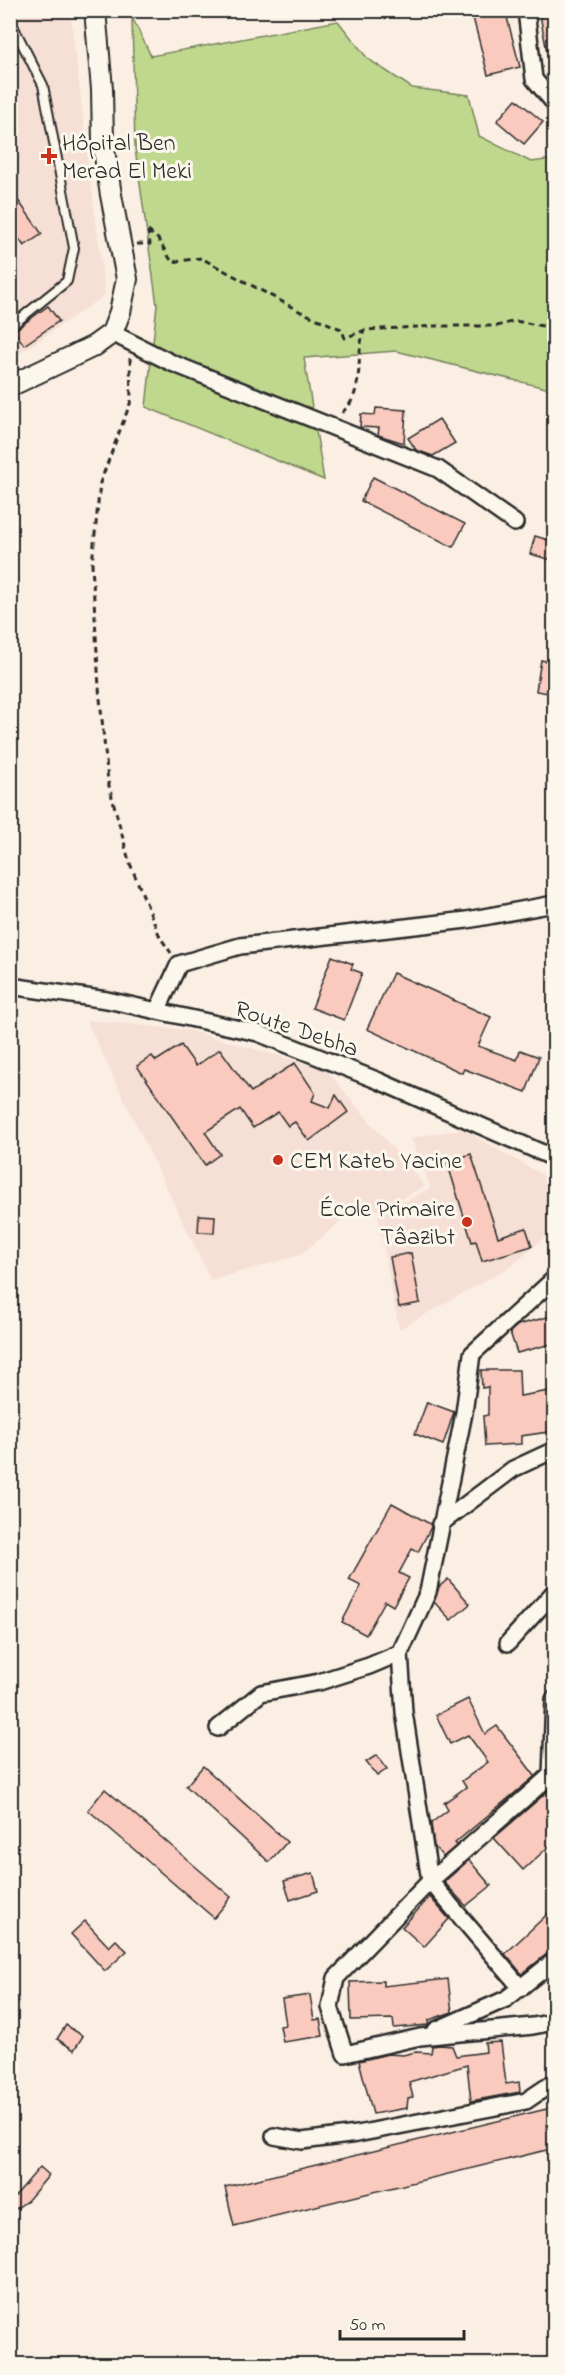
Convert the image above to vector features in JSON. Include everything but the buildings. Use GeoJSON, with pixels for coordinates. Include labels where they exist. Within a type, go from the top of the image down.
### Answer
{"type":"FeatureCollection","features":[{"type":"Feature","properties":{"kind":"street"},"geometry":{"type":"LineString","coordinates":[[10,386],[94,346],[112,333],[128,279],[103,143],[102,89],[95,10]]}},
{"type":"Feature","properties":{"kind":"street"},"geometry":{"type":"LineString","coordinates":[[526,10],[534,79],[555,103]]}},
{"type":"Feature","properties":{"kind":"street"},"geometry":{"type":"LineString","coordinates":[[112,333],[172,363],[438,469],[515,523]]}},
{"type":"Feature","properties":{"kind":"street"},"geometry":{"type":"LineString","coordinates":[[157,1011],[179,964],[240,946],[467,920],[555,904]]}},
{"type":"Feature","properties":{"kind":"street","name":"Route Debha"},"geometry":{"type":"LineString","coordinates":[[10,986],[107,1000],[258,1033],[379,1081],[555,1158]]}},
{"type":"Feature","properties":{"kind":"street"},"geometry":{"type":"LineString","coordinates":[[521,1988],[430,1881],[404,1712],[400,1653],[428,1592],[464,1413],[472,1354],[555,1279]]}},
{"type":"Feature","properties":{"kind":"street"},"geometry":{"type":"LineString","coordinates":[[440,1524],[513,1469],[555,1450]]}},
{"type":"Feature","properties":{"kind":"street"},"geometry":{"type":"LineString","coordinates":[[508,1643],[555,1592]]}},
{"type":"Feature","properties":{"kind":"street"},"geometry":{"type":"LineString","coordinates":[[218,1728],[261,1693],[319,1682],[400,1653]]}},
{"type":"Feature","properties":{"kind":"street"},"geometry":{"type":"LineString","coordinates":[[555,1699],[551,1775],[430,1881],[336,1978],[330,2007],[345,2054],[420,2037],[555,2022]]}},
{"type":"Feature","properties":{"kind":"street"},"geometry":{"type":"LineString","coordinates":[[420,2037],[506,2000],[555,1961]]}},
{"type":"Feature","properties":{"kind":"street"},"geometry":{"type":"LineString","coordinates":[[533,2026],[555,2029]]}},
{"type":"Feature","properties":{"kind":"street"},"geometry":{"type":"LineString","coordinates":[[274,2136],[302,2141],[357,2134],[526,2101],[555,2082]]}},
{"type":"Feature","properties":{"kind":"lane"},"geometry":{"type":"LineString","coordinates":[[10,21],[43,85],[74,248],[67,281],[10,327]]}},
{"type":"Feature","properties":{"kind":"path"},"geometry":{"type":"LineString","coordinates":[[148,231],[158,238],[172,261],[201,258],[301,312],[341,329],[345,338],[364,331],[435,326],[497,326],[515,321],[555,328]]}},
{"type":"Feature","properties":{"kind":"path"},"geometry":{"type":"LineString","coordinates":[[342,430],[342,412],[350,403],[358,380],[360,340],[364,331]]}},
{"type":"Feature","properties":{"kind":"path"},"geometry":{"type":"LineString","coordinates":[[131,342],[130,401],[100,483],[92,564],[99,688],[108,782],[129,861],[160,937],[179,964]]}},
{"type":"Feature","properties":{"kind":"shaded area","name":"Hôpital Ben Merad El Meki"},"geometry":{"type":"Polygon","coordinates":[[[22,11],[70,11],[105,295],[11,359],[10,14],[17,18],[22,11]]]}},
{"type":"Feature","properties":{"kind":"shaded area","name":"CEM Kateb Yacine"},"geometry":{"type":"Polygon","coordinates":[[[86,1020],[187,1030],[325,1069],[425,1186],[377,1211],[342,1220],[300,1255],[211,1280],[86,1020]]]}},
{"type":"Feature","properties":{"kind":"shaded area","name":"École Primaire Tâazibt"},"geometry":{"type":"Polygon","coordinates":[[[462,1129],[544,1176],[554,1193],[554,1229],[513,1265],[399,1329],[378,1216],[431,1188],[411,1138],[462,1129]]]}},
{"type":"Feature","properties":{"kind":"green space"},"geometry":{"type":"Polygon","coordinates":[[[132,17],[151,56],[338,21],[368,59],[412,88],[469,95],[479,136],[531,162],[554,159],[554,390],[396,351],[304,358],[324,480],[146,407],[157,305],[135,148],[132,17]]]}},
{"type":"Feature","properties":{"kind":"place","name":"Hôpital Ben Merad El Meki"},"geometry":{"type":"Point","coordinates":[49,156]}},
{"type":"Feature","properties":{"kind":"place","name":"CEM Kateb Yacine"},"geometry":{"type":"Point","coordinates":[278,1160]}},
{"type":"Feature","properties":{"kind":"place","name":"École Primaire Tâazibt"},"geometry":{"type":"Point","coordinates":[467,1222]}}]}
